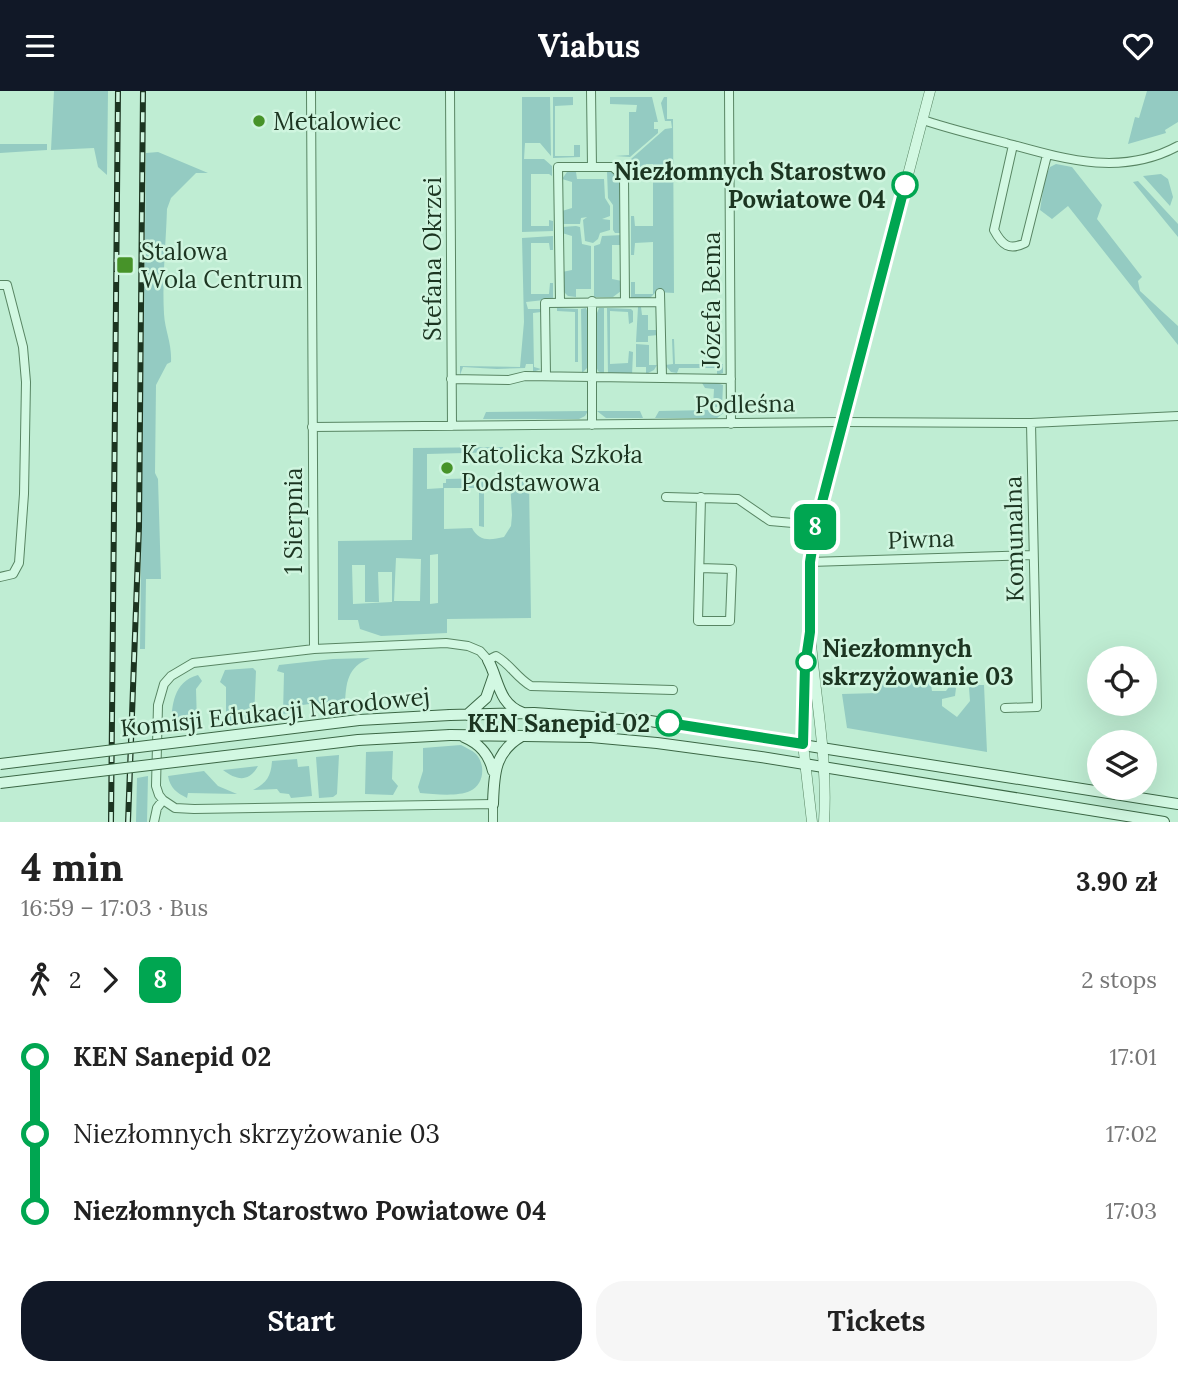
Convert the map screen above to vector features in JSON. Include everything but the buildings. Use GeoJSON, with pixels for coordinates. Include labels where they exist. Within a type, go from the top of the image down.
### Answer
{"type":"FeatureCollection","features":[{"type":"Feature","properties":{"kind":"main road"},"geometry":{"type":"LineString","coordinates":[[488,660],[501,695],[508,705],[525,713]]}},
{"type":"Feature","properties":{"kind":"main road"},"geometry":{"type":"LineString","coordinates":[[467,715],[486,698],[494,674]]}},
{"type":"Feature","properties":{"kind":"main road","name":"Komisji Edukacji Narodowej"},"geometry":{"type":"LineString","coordinates":[[0,764],[359,720],[525,713],[650,721],[1178,804]]}},
{"type":"Feature","properties":{"kind":"main road","name":"Komisji Edukacji Narodowej"},"geometry":{"type":"LineString","coordinates":[[0,783],[358,740],[454,735],[591,737],[657,743],[804,764],[1164,822]]}},
{"type":"Feature","properties":{"kind":"main road"},"geometry":{"type":"LineString","coordinates":[[454,735],[472,741],[484,751],[491,761],[494,777]]}},
{"type":"Feature","properties":{"kind":"main road"},"geometry":{"type":"LineString","coordinates":[[493,804],[496,764],[503,750],[524,735]]}},
{"type":"Feature","properties":{"kind":"street","name":"1 Sierpnia"},"geometry":{"type":"LineString","coordinates":[[311,91],[314,649]]}},
{"type":"Feature","properties":{"kind":"street","name":"Stefana Okrzei"},"geometry":{"type":"LineString","coordinates":[[450,91],[452,426]]}},
{"type":"Feature","properties":{"kind":"street"},"geometry":{"type":"LineString","coordinates":[[591,91],[592,167]]}},
{"type":"Feature","properties":{"kind":"street","name":"Józefa Bema"},"geometry":{"type":"LineString","coordinates":[[729,91],[731,424]]}},
{"type":"Feature","properties":{"kind":"street"},"geometry":{"type":"LineString","coordinates":[[824,822],[823,747],[810,632],[810,562],[816,525],[842,422],[930,91]]}},
{"type":"Feature","properties":{"kind":"street"},"geometry":{"type":"LineString","coordinates":[[923,120],[1047,155],[1087,163],[1117,163],[1162,155],[1178,146]]}},
{"type":"Feature","properties":{"kind":"street"},"geometry":{"type":"LineString","coordinates":[[1013,145],[994,230],[999,241],[1006,246],[1015,248],[1025,243],[1047,155]]}},
{"type":"Feature","properties":{"kind":"street"},"geometry":{"type":"LineString","coordinates":[[560,301],[558,167],[613,167],[624,177],[625,300]]}},
{"type":"Feature","properties":{"kind":"street"},"geometry":{"type":"LineString","coordinates":[[0,285],[7,285],[23,347],[26,387],[24,494],[19,563],[13,574],[0,577]]}},
{"type":"Feature","properties":{"kind":"street"},"geometry":{"type":"LineString","coordinates":[[546,376],[545,303],[660,297],[662,377]]}},
{"type":"Feature","properties":{"kind":"street"},"geometry":{"type":"LineString","coordinates":[[592,301],[592,425]]}},
{"type":"Feature","properties":{"kind":"street"},"geometry":{"type":"LineString","coordinates":[[451,379],[509,380],[525,376],[731,379]]}},
{"type":"Feature","properties":{"kind":"street","name":"Podleśna"},"geometry":{"type":"LineString","coordinates":[[312,427],[1031,423],[1178,416]]}},
{"type":"Feature","properties":{"kind":"street","name":"Komunalna"},"geometry":{"type":"LineString","coordinates":[[1005,708],[1037,707],[1031,423]]}},
{"type":"Feature","properties":{"kind":"street"},"geometry":{"type":"LineString","coordinates":[[666,497],[738,499],[769,521],[816,525]]}},
{"type":"Feature","properties":{"kind":"street"},"geometry":{"type":"LineString","coordinates":[[699,568],[732,569],[730,621],[698,621],[699,568],[701,497]]}},
{"type":"Feature","properties":{"kind":"street","name":"Piwna"},"geometry":{"type":"LineString","coordinates":[[810,562],[1033,555]]}},
{"type":"Feature","properties":{"kind":"street"},"geometry":{"type":"LineString","coordinates":[[810,632],[805,666],[803,744],[812,822]]}},
{"type":"Feature","properties":{"kind":"street"},"geometry":{"type":"LineString","coordinates":[[492,822],[493,804],[194,810],[176,808],[163,800],[156,786],[158,705],[164,684],[171,676],[193,663],[314,649],[458,643],[480,651],[488,660],[496,656],[523,682],[531,686],[673,690]]}},
{"type":"Feature","properties":{"kind":"street"},"geometry":{"type":"LineString","coordinates":[[154,822],[157,808],[163,800]]}},
{"type":"Feature","properties":{"kind":"shaded area"},"geometry":{"type":"Polygon","coordinates":[[[54,91],[108,91],[107,175],[98,167],[94,148],[51,150],[54,91]]]}},
{"type":"Feature","properties":{"kind":"shaded area"},"geometry":{"type":"Polygon","coordinates":[[[1147,91],[1178,91],[1178,122],[1165,130],[1166,133],[1128,144],[1135,117],[1139,118],[1147,91]]]}},
{"type":"Feature","properties":{"kind":"shaded area"},"geometry":{"type":"Polygon","coordinates":[[[522,97],[550,97],[551,156],[540,143],[525,143],[524,159],[544,159],[552,166],[552,176],[531,174],[531,226],[549,226],[549,220],[553,221],[553,231],[522,232],[522,97]]]}},
{"type":"Feature","properties":{"kind":"shaded area"},"geometry":{"type":"Polygon","coordinates":[[[553,97],[573,97],[573,105],[555,106],[555,156],[574,156],[574,145],[580,145],[580,157],[553,158],[553,97]]]}},
{"type":"Feature","properties":{"kind":"shaded area"},"geometry":{"type":"Polygon","coordinates":[[[610,97],[652,97],[658,122],[654,122],[654,129],[658,129],[658,133],[630,157],[615,156],[629,155],[629,112],[636,112],[637,105],[610,104],[610,97]]]}},
{"type":"Feature","properties":{"kind":"shaded area"},"geometry":{"type":"Polygon","coordinates":[[[664,97],[667,97],[667,119],[673,119],[674,293],[656,292],[650,298],[631,298],[631,282],[635,282],[635,294],[653,294],[653,242],[635,243],[634,255],[631,255],[631,216],[634,216],[635,226],[653,226],[653,164],[646,164],[646,173],[635,173],[634,180],[631,180],[631,159],[665,129],[672,128],[671,121],[665,121],[661,103],[664,97]]]}},
{"type":"Feature","properties":{"kind":"shaded area"},"geometry":{"type":"Polygon","coordinates":[[[0,144],[47,144],[47,150],[0,153],[0,144]]]}},
{"type":"Feature","properties":{"kind":"shaded area"},"geometry":{"type":"Polygon","coordinates":[[[158,152],[208,173],[196,173],[171,198],[167,209],[164,301],[171,362],[167,364],[156,385],[155,473],[158,479],[161,579],[146,579],[145,649],[140,649],[146,153],[158,152]]]}},
{"type":"Feature","properties":{"kind":"shaded area"},"geometry":{"type":"Polygon","coordinates":[[[1056,164],[1072,167],[1102,205],[1097,219],[1142,277],[1138,281],[1140,291],[1178,326],[1178,345],[1068,206],[1052,219],[1040,210],[1045,178],[1050,167],[1056,164]]]}},
{"type":"Feature","properties":{"kind":"shaded area"},"geometry":{"type":"Polygon","coordinates":[[[607,171],[615,172],[622,178],[622,233],[615,233],[613,230],[613,205],[608,198],[607,171]]]}},
{"type":"Feature","properties":{"kind":"shaded area"},"geometry":{"type":"Polygon","coordinates":[[[567,172],[576,172],[577,179],[604,179],[610,216],[602,219],[610,220],[610,230],[600,233],[593,243],[585,241],[583,220],[587,217],[581,218],[580,224],[562,224],[562,211],[572,208],[572,182],[562,179],[567,172]]]}},
{"type":"Feature","properties":{"kind":"shaded area"},"geometry":{"type":"Polygon","coordinates":[[[1161,174],[1168,179],[1173,197],[1170,206],[1143,176],[1161,174]]]}},
{"type":"Feature","properties":{"kind":"shaded area"},"geometry":{"type":"Polygon","coordinates":[[[1138,181],[1178,224],[1178,237],[1133,182],[1138,181]]]}},
{"type":"Feature","properties":{"kind":"shaded area"},"geometry":{"type":"Polygon","coordinates":[[[562,227],[580,227],[582,244],[591,246],[591,289],[576,289],[576,297],[568,296],[563,291],[562,272],[572,270],[572,236],[562,233],[562,227]]]}},
{"type":"Feature","properties":{"kind":"shaded area"},"geometry":{"type":"Polygon","coordinates":[[[622,235],[620,245],[612,245],[612,279],[622,281],[621,291],[613,297],[594,297],[594,246],[600,244],[602,236],[622,235]]]}},
{"type":"Feature","properties":{"kind":"shaded area"},"geometry":{"type":"Polygon","coordinates":[[[553,236],[553,250],[550,250],[549,243],[531,243],[531,294],[549,294],[550,283],[553,283],[553,299],[526,302],[528,309],[541,309],[541,312],[533,313],[534,367],[541,369],[533,372],[533,364],[526,364],[525,368],[463,367],[460,375],[460,366],[520,367],[524,322],[522,238],[553,236]]]}},
{"type":"Feature","properties":{"kind":"shaded area"},"geometry":{"type":"Polygon","coordinates":[[[638,307],[641,307],[642,315],[648,315],[648,330],[657,330],[658,335],[648,336],[648,342],[636,342],[638,307]]]}},
{"type":"Feature","properties":{"kind":"shaded area"},"geometry":{"type":"Polygon","coordinates":[[[557,308],[578,309],[578,362],[575,362],[575,312],[557,311],[557,308]]]}},
{"type":"Feature","properties":{"kind":"shaded area"},"geometry":{"type":"Polygon","coordinates":[[[586,308],[588,367],[582,373],[581,309],[586,308]]]}},
{"type":"Feature","properties":{"kind":"shaded area"},"geometry":{"type":"Polygon","coordinates":[[[599,308],[604,308],[604,375],[596,366],[599,308]]]}},
{"type":"Feature","properties":{"kind":"shaded area"},"geometry":{"type":"Polygon","coordinates":[[[607,308],[633,311],[633,322],[629,324],[628,312],[610,311],[610,364],[628,363],[629,351],[633,352],[632,375],[608,375],[607,308]]]}},
{"type":"Feature","properties":{"kind":"shaded area"},"geometry":{"type":"Polygon","coordinates":[[[672,339],[675,364],[723,364],[723,373],[717,375],[717,368],[679,368],[677,373],[671,372],[665,365],[673,364],[672,339]]]}},
{"type":"Feature","properties":{"kind":"shaded area"},"geometry":{"type":"Polygon","coordinates":[[[636,344],[649,345],[649,365],[657,365],[646,374],[646,367],[636,367],[636,344]]]}},
{"type":"Feature","properties":{"kind":"shaded area"},"geometry":{"type":"Polygon","coordinates":[[[702,383],[723,385],[722,407],[713,407],[714,389],[705,388],[702,383]]]}},
{"type":"Feature","properties":{"kind":"shaded area"},"geometry":{"type":"Polygon","coordinates":[[[588,411],[579,419],[483,419],[486,412],[588,411]]]}},
{"type":"Feature","properties":{"kind":"shaded area"},"geometry":{"type":"Polygon","coordinates":[[[597,411],[640,411],[643,418],[606,418],[597,411]]]}},
{"type":"Feature","properties":{"kind":"shaded area"},"geometry":{"type":"Polygon","coordinates":[[[659,411],[726,411],[717,418],[655,418],[659,411]]]}},
{"type":"Feature","properties":{"kind":"shaded area"},"geometry":{"type":"Polygon","coordinates":[[[503,447],[503,452],[427,454],[427,489],[443,488],[446,479],[484,478],[484,527],[479,526],[479,488],[444,488],[444,529],[472,528],[482,538],[504,537],[511,526],[510,481],[529,480],[531,618],[447,619],[447,633],[381,636],[360,629],[358,620],[338,620],[338,541],[412,540],[413,448],[503,447]],[[438,554],[430,555],[430,604],[438,603],[438,554]],[[396,558],[394,601],[420,601],[421,559],[396,558]],[[352,565],[353,604],[392,602],[392,572],[378,572],[379,602],[365,602],[365,565],[352,565]]]}},
{"type":"Feature","properties":{"kind":"shaded area"},"geometry":{"type":"Polygon","coordinates":[[[370,658],[352,671],[345,705],[317,709],[316,703],[296,706],[296,712],[283,714],[284,673],[277,671],[279,665],[370,658]]]}},
{"type":"Feature","properties":{"kind":"shaded area"},"geometry":{"type":"Polygon","coordinates":[[[253,668],[256,671],[254,718],[226,722],[226,687],[220,682],[225,670],[253,668]]]}},
{"type":"Feature","properties":{"kind":"shaded area"},"geometry":{"type":"Polygon","coordinates":[[[198,675],[202,681],[196,689],[197,724],[171,727],[173,703],[179,689],[183,683],[198,675]]]}},
{"type":"Feature","properties":{"kind":"shaded area"},"geometry":{"type":"Polygon","coordinates":[[[930,678],[932,691],[946,691],[951,684],[956,688],[955,696],[942,699],[942,706],[957,717],[970,701],[969,688],[972,685],[984,685],[987,752],[847,728],[842,694],[878,693],[877,681],[930,678]]]}},
{"type":"Feature","properties":{"kind":"shaded area"},"geometry":{"type":"Polygon","coordinates":[[[461,745],[474,753],[481,764],[481,780],[475,788],[459,794],[420,793],[418,787],[423,771],[423,748],[461,745]]]}},
{"type":"Feature","properties":{"kind":"shaded area"},"geometry":{"type":"Polygon","coordinates":[[[393,751],[392,779],[398,786],[393,795],[365,794],[366,752],[393,751]]]}},
{"type":"Feature","properties":{"kind":"shaded area"},"geometry":{"type":"Polygon","coordinates":[[[339,755],[337,794],[319,798],[316,757],[339,755]]]}},
{"type":"Feature","properties":{"kind":"shaded area"},"geometry":{"type":"Polygon","coordinates":[[[297,759],[298,767],[309,766],[312,796],[291,798],[289,794],[280,793],[277,789],[253,790],[267,779],[272,761],[297,759]]]}},
{"type":"Feature","properties":{"kind":"shaded area"},"geometry":{"type":"Polygon","coordinates":[[[258,766],[251,775],[242,778],[223,770],[258,766]]]}},
{"type":"Feature","properties":{"kind":"shaded area"},"geometry":{"type":"Polygon","coordinates":[[[204,771],[218,786],[237,794],[188,793],[187,798],[170,784],[168,776],[204,771]]]}},
{"type":"Feature","properties":{"kind":"shaded area"},"geometry":{"type":"Polygon","coordinates":[[[148,776],[147,822],[136,822],[137,778],[148,776]]]}},
{"type":"Feature","properties":{"kind":"railway"},"geometry":{"type":"LineString","coordinates":[[111,822],[118,91]]}},
{"type":"Feature","properties":{"kind":"railway"},"geometry":{"type":"LineString","coordinates":[[128,822],[139,527],[143,91]]}},
{"type":"Feature","properties":{"kind":"bus line","name":"8"},"geometry":{"type":"LineString","coordinates":[[669,723],[803,744],[805,666],[810,632],[810,562],[816,525],[905,185]]}},
{"type":"Feature","properties":{"kind":"place","name":"Metalowiec"},"geometry":{"type":"Point","coordinates":[259,121]}},
{"type":"Feature","properties":{"kind":"place","name":"Niezłomnych Starostwo Powiatowe 04"},"geometry":{"type":"Point","coordinates":[905,185]}},
{"type":"Feature","properties":{"kind":"place","name":"Stalowa Wola Centrum"},"geometry":{"type":"Point","coordinates":[125,265]}},
{"type":"Feature","properties":{"kind":"place","name":"Katolicka Szkoła Podstawowa"},"geometry":{"type":"Point","coordinates":[447,468]}},
{"type":"Feature","properties":{"kind":"place","name":"Niezłomnych skrzyżowanie 03"},"geometry":{"type":"Point","coordinates":[806,662]}},
{"type":"Feature","properties":{"kind":"place","name":"KEN Sanepid 02"},"geometry":{"type":"Point","coordinates":[669,723]}}]}
